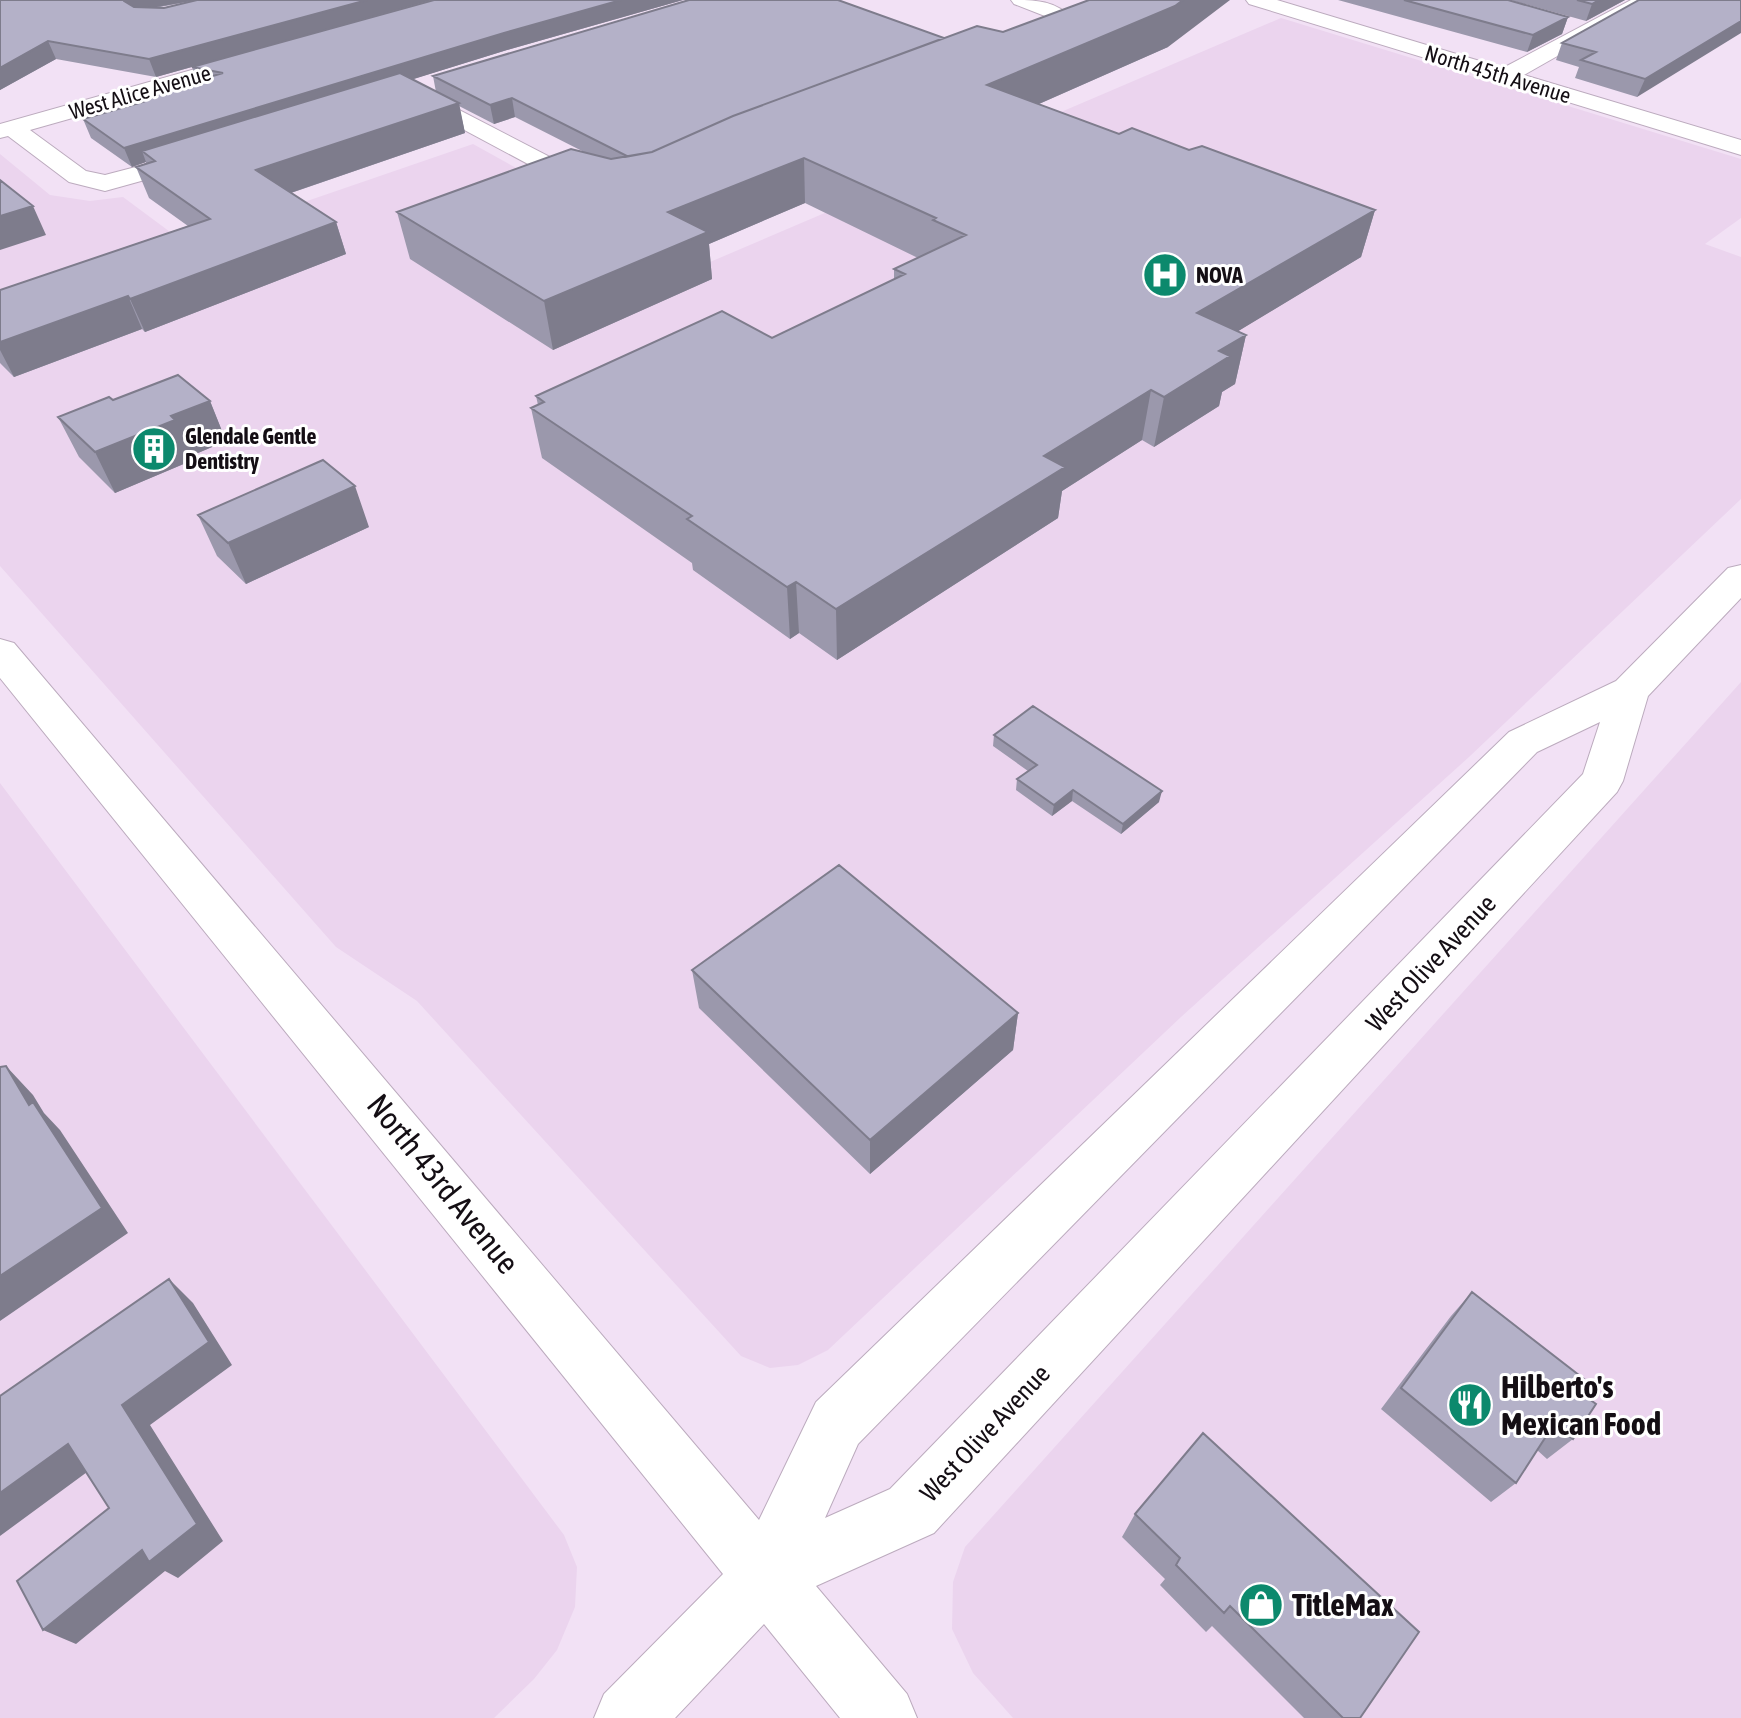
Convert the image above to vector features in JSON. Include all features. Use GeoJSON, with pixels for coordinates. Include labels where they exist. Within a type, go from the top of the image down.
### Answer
{"type":"FeatureCollection","features":[{"type":"Feature","properties":{"kind":"main road"},"geometry":{"type":"LineString","coordinates":[[1002,47],[1063,20],[1054,11],[1021,0]]}},
{"type":"Feature","properties":{"kind":"main road","name":"North 45th Avenue"},"geometry":{"type":"LineString","coordinates":[[1256,0],[1741,148]]}},
{"type":"Feature","properties":{"kind":"main road"},"geometry":{"type":"LineString","coordinates":[[1505,76],[1646,0]]}},
{"type":"Feature","properties":{"kind":"main road"},"geometry":{"type":"LineString","coordinates":[[1559,23],[1587,31]]}},
{"type":"Feature","properties":{"kind":"main road","name":"West Alice Avenue"},"geometry":{"type":"LineString","coordinates":[[6,129],[266,56]]}},
{"type":"Feature","properties":{"kind":"main road"},"geometry":{"type":"LineString","coordinates":[[440,82],[402,93],[594,190],[618,194]]}},
{"type":"Feature","properties":{"kind":"main road"},"geometry":{"type":"LineString","coordinates":[[6,129],[78,177],[105,183],[219,151]]}},
{"type":"Feature","properties":{"kind":"main road","name":"West Olive Avenue"},"geometry":{"type":"LineString","coordinates":[[766,1576],[837,1423],[1523,742],[1630,691],[1741,576]]}},
{"type":"Feature","properties":{"kind":"main road","name":"North 43rd Avenue"},"geometry":{"type":"LineString","coordinates":[[0,652],[883,1718]]}},
{"type":"Feature","properties":{"kind":"main road","name":"West Olive Avenue"},"geometry":{"type":"LineString","coordinates":[[766,1576],[912,1511],[1602,781],[1630,691]]}},
{"type":"Feature","properties":{"kind":"main road"},"geometry":{"type":"LineString","coordinates":[[628,1718],[766,1576]]}},
{"type":"Feature","properties":{"kind":"shaded area"},"geometry":{"type":"Polygon","coordinates":[[[1281,18],[1741,159],[1741,218],[1705,244],[1741,257],[1741,499],[1469,757],[1181,1017],[828,1350],[798,1365],[770,1368],[741,1356],[417,1001],[336,947],[0,566],[0,154],[50,195],[90,201],[123,197],[185,243],[473,144],[696,268],[1281,18]]]}},
{"type":"Feature","properties":{"kind":"shaded area"},"geometry":{"type":"Polygon","coordinates":[[[1741,682],[1741,1718],[1013,1718],[973,1673],[952,1629],[953,1582],[965,1547],[1741,682]]]}},
{"type":"Feature","properties":{"kind":"shaded area"},"geometry":{"type":"Polygon","coordinates":[[[0,783],[564,1535],[577,1567],[575,1607],[557,1650],[534,1679],[494,1718],[0,1718],[0,783]]]}},
{"type":"Feature","properties":{"kind":"building"},"geometry":{"type":"Polygon","coordinates":[[[0,0],[124,0],[134,7],[164,8],[197,0],[367,0],[149,59],[48,41],[0,68],[0,0]]]}},
{"type":"Feature","properties":{"kind":"building"},"geometry":{"type":"Polygon","coordinates":[[[434,0],[621,0],[124,148],[83,119],[143,102],[137,98],[223,73],[192,67],[434,0]]]}},
{"type":"Feature","properties":{"kind":"building"},"geometry":{"type":"Polygon","coordinates":[[[689,0],[838,0],[944,38],[733,116],[652,152],[625,157],[512,98],[490,105],[433,76],[689,0]]]}},
{"type":"Feature","properties":{"kind":"building"},"geometry":{"type":"Polygon","coordinates":[[[1089,0],[1183,0],[987,85],[1119,134],[1132,128],[1189,150],[1202,146],[1375,210],[1197,313],[1246,335],[1219,351],[1230,356],[1164,397],[1151,390],[1044,456],[1065,467],[836,609],[796,582],[787,587],[687,519],[692,516],[531,408],[544,402],[536,396],[722,311],[772,338],[905,274],[894,269],[966,235],[933,220],[936,218],[804,158],[668,212],[708,232],[544,301],[397,212],[571,149],[611,159],[652,152],[733,116],[977,26],[1003,32],[1089,0]]]}},
{"type":"Feature","properties":{"kind":"building"},"geometry":{"type":"Polygon","coordinates":[[[1404,0],[1508,0],[1568,17],[1533,35],[1404,0]]]}},
{"type":"Feature","properties":{"kind":"building"},"geometry":{"type":"Polygon","coordinates":[[[1577,0],[1599,0],[1592,4],[1577,0]]]}},
{"type":"Feature","properties":{"kind":"building"},"geometry":{"type":"Polygon","coordinates":[[[1639,0],[1741,0],[1741,21],[1645,79],[1581,60],[1596,52],[1562,43],[1639,0]]]}},
{"type":"Feature","properties":{"kind":"building"},"geometry":{"type":"Polygon","coordinates":[[[400,73],[459,103],[256,170],[336,222],[130,299],[128,296],[0,342],[0,290],[210,219],[136,167],[155,161],[142,151],[400,73]]]}},
{"type":"Feature","properties":{"kind":"building"},"geometry":{"type":"Polygon","coordinates":[[[0,180],[33,206],[0,216],[0,180]]]}},
{"type":"Feature","properties":{"kind":"building"},"geometry":{"type":"Polygon","coordinates":[[[178,375],[210,401],[171,416],[175,420],[95,452],[58,417],[109,397],[113,400],[178,375]]]}},
{"type":"Feature","properties":{"kind":"building"},"geometry":{"type":"Polygon","coordinates":[[[323,460],[355,486],[228,543],[198,515],[323,460]]]}},
{"type":"Feature","properties":{"kind":"building"},"geometry":{"type":"Polygon","coordinates":[[[1033,706],[1162,791],[1123,824],[1073,790],[1054,805],[1017,779],[1037,765],[994,735],[1033,706]]]}},
{"type":"Feature","properties":{"kind":"building"},"geometry":{"type":"Polygon","coordinates":[[[839,865],[1018,1013],[870,1140],[692,970],[839,865]]]}},
{"type":"Feature","properties":{"kind":"building"},"geometry":{"type":"Polygon","coordinates":[[[6,1066],[29,1105],[33,1102],[102,1208],[0,1276],[0,1067],[6,1066]]]}},
{"type":"Feature","properties":{"kind":"building"},"geometry":{"type":"Polygon","coordinates":[[[169,1279],[209,1342],[122,1405],[197,1524],[149,1562],[142,1550],[43,1630],[17,1581],[109,1508],[68,1444],[0,1493],[0,1396],[169,1279]]]}},
{"type":"Feature","properties":{"kind":"building","name":"Hilberto's Mexican Food"},"geometry":{"type":"Polygon","coordinates":[[[1472,1292],[1584,1379],[1577,1390],[1596,1404],[1573,1439],[1554,1424],[1516,1483],[1401,1388],[1472,1292]]]}},
{"type":"Feature","properties":{"kind":"building","name":"TitleMax"},"geometry":{"type":"Polygon","coordinates":[[[1203,1433],[1419,1632],[1360,1718],[1343,1718],[1230,1606],[1224,1613],[1176,1565],[1180,1558],[1135,1514],[1203,1433]]]}},
{"type":"Feature","properties":{"kind":"place","name":"NOVA"},"geometry":{"type":"Point","coordinates":[1165,275]}},
{"type":"Feature","properties":{"kind":"place","name":"Glendale Gentle Dentistry"},"geometry":{"type":"Point","coordinates":[154,449]}},
{"type":"Feature","properties":{"kind":"place","name":"Hilberto's Mexican Food"},"geometry":{"type":"Point","coordinates":[1470,1405]}},
{"type":"Feature","properties":{"kind":"place","name":"TitleMax"},"geometry":{"type":"Point","coordinates":[1261,1605]}}]}
